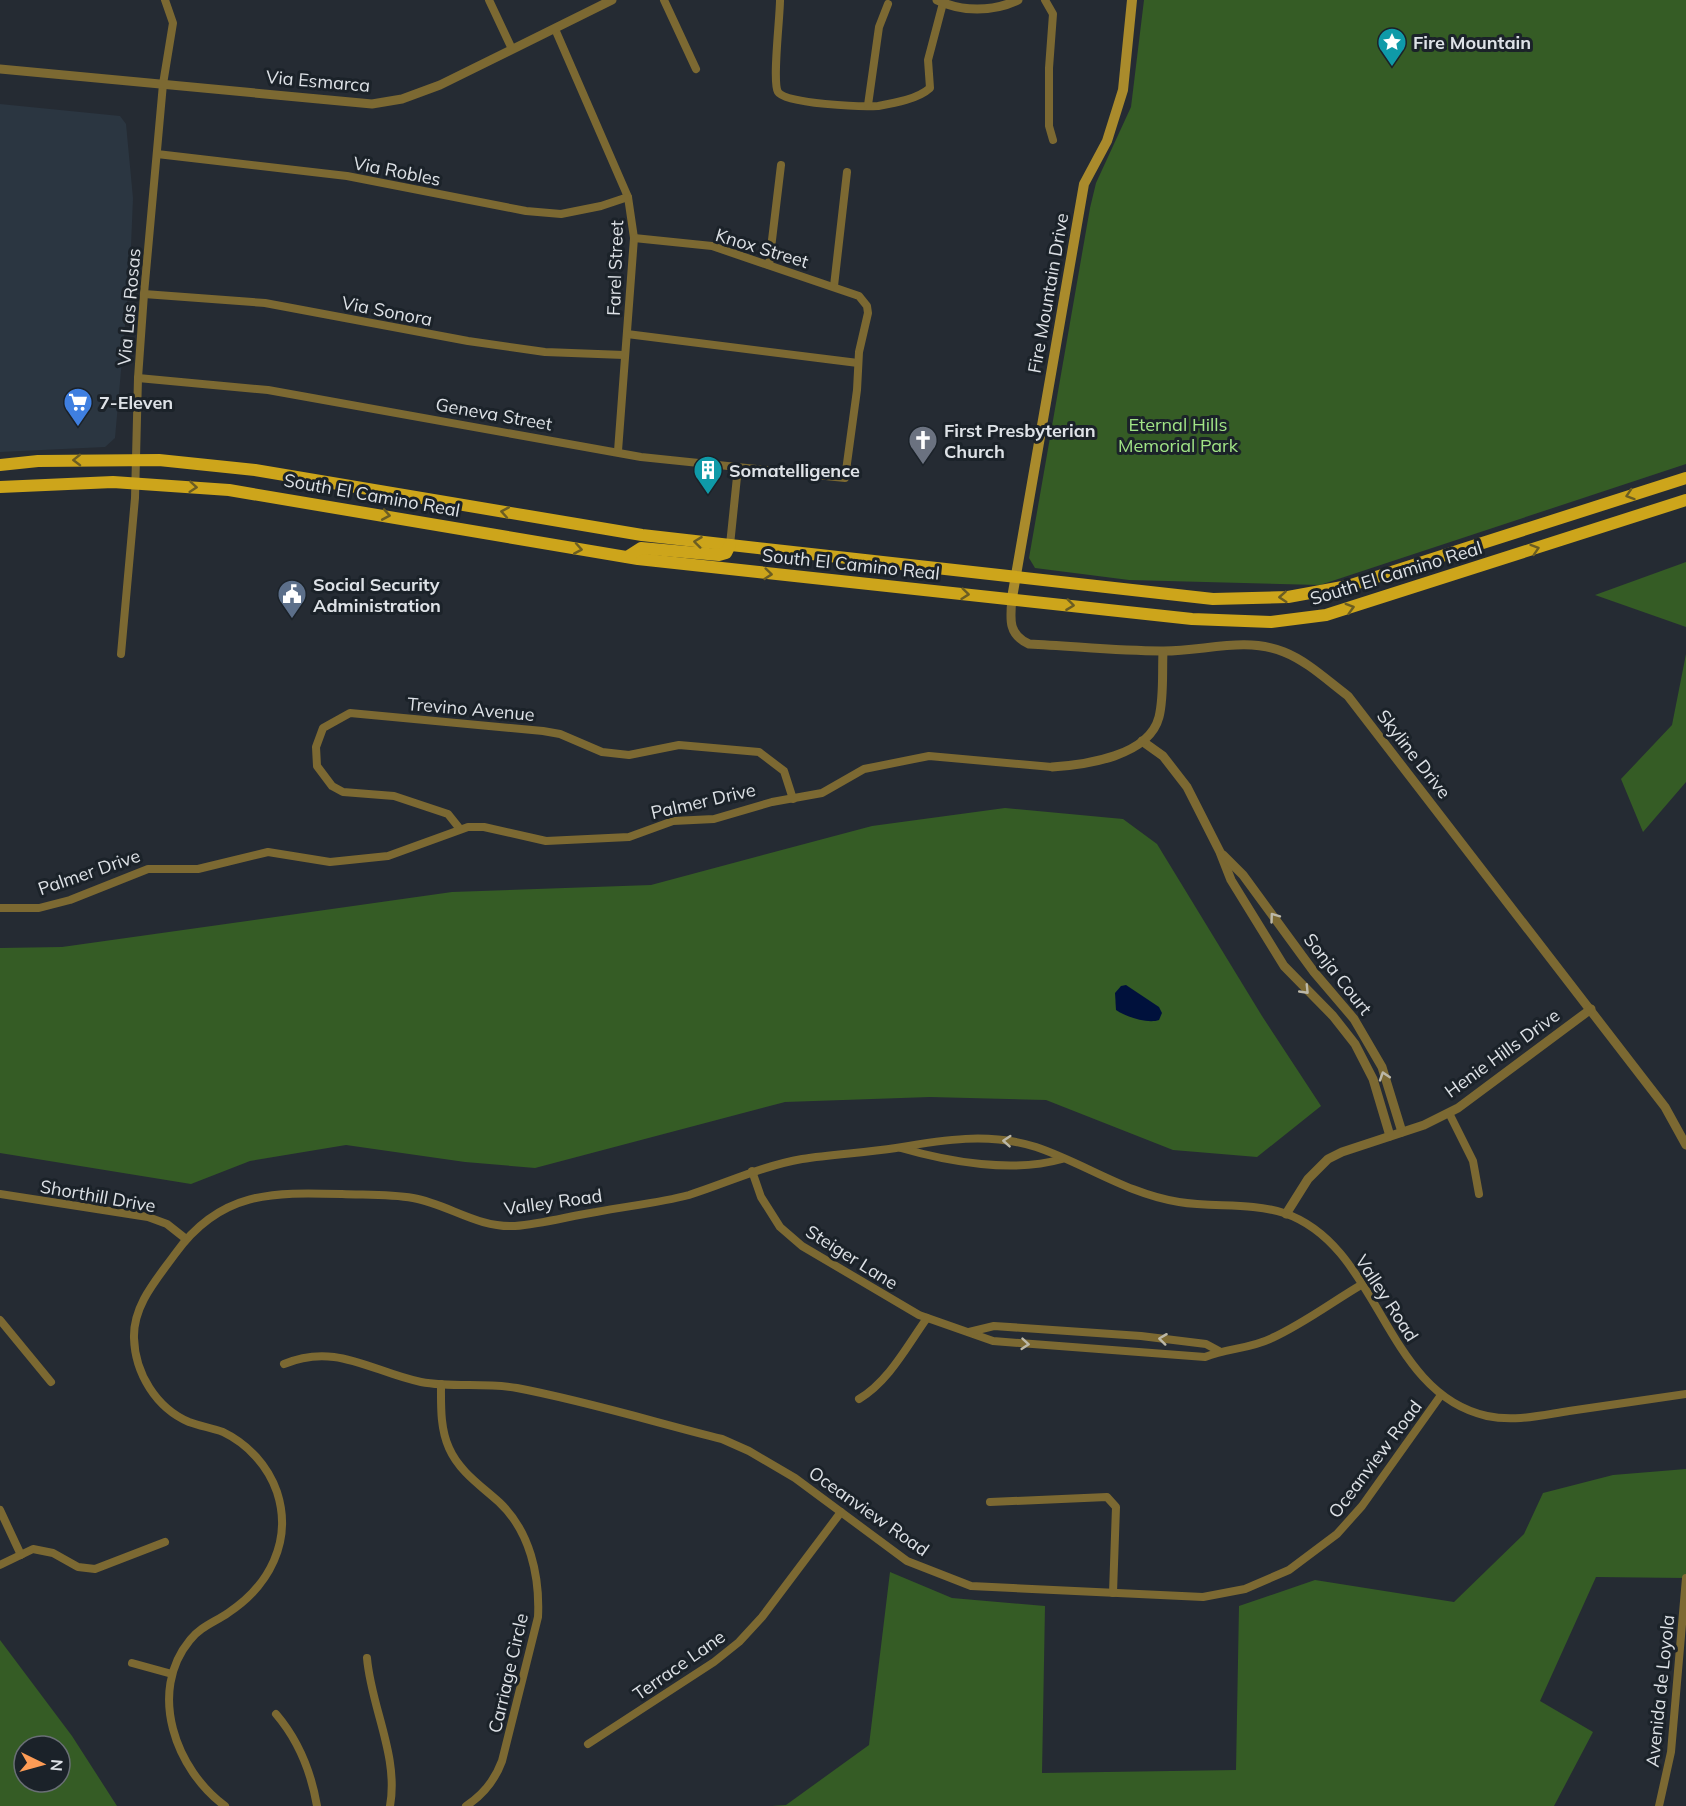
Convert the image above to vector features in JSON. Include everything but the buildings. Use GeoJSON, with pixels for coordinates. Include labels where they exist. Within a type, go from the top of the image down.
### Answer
{"type":"FeatureCollection","features":[{"type":"Feature","properties":{"kind":"main road","name":"Fire Mountain Drive"},"geometry":{"type":"LineString","coordinates":[[1012,598],[1084,184],[1115,121],[1123,90],[1132,0]]}},
{"type":"Feature","properties":{"kind":"main road","name":"South El Camino Real"},"geometry":{"type":"LineString","coordinates":[[0,465],[38,461],[135,460],[255,470],[613,531],[1214,599],[1316,593],[1348,586],[1686,477]]}},
{"type":"Feature","properties":{"kind":"main road","name":"South El Camino Real"},"geometry":{"type":"LineString","coordinates":[[0,487],[135,483],[229,490],[294,499],[627,557],[1212,621],[1289,621],[1326,615],[1686,500]]}},
{"type":"Feature","properties":{"kind":"main road"},"geometry":{"type":"LineString","coordinates":[[627,557],[641,548],[719,555],[726,553],[730,545]]}},
{"type":"Feature","properties":{"kind":"street","name":"Via Las Rosas"},"geometry":{"type":"LineString","coordinates":[[121,654],[135,483],[138,378],[144,294],[163,84],[173,23],[165,0]]}},
{"type":"Feature","properties":{"kind":"street"},"geometry":{"type":"LineString","coordinates":[[489,0],[512,49]]}},
{"type":"Feature","properties":{"kind":"street","name":"Via Esmarca"},"geometry":{"type":"LineString","coordinates":[[0,69],[372,104],[402,99],[440,85],[612,0]]}},
{"type":"Feature","properties":{"kind":"street"},"geometry":{"type":"LineString","coordinates":[[664,0],[696,69]]}},
{"type":"Feature","properties":{"kind":"street"},"geometry":{"type":"LineString","coordinates":[[780,0],[780,34],[775,81],[781,96],[788,99],[877,106],[922,95],[930,88],[928,60],[940,2],[957,8],[991,9],[1018,0]]}},
{"type":"Feature","properties":{"kind":"street"},"geometry":{"type":"LineString","coordinates":[[1045,0],[1053,14],[1048,68],[1049,126],[1053,140]]}},
{"type":"Feature","properties":{"kind":"street"},"geometry":{"type":"LineString","coordinates":[[868,105],[879,27],[888,4]]}},
{"type":"Feature","properties":{"kind":"street","name":"Farel Street"},"geometry":{"type":"LineString","coordinates":[[555,29],[628,196],[634,238],[618,451]]}},
{"type":"Feature","properties":{"kind":"street","name":"Via Robles"},"geometry":{"type":"LineString","coordinates":[[157,154],[347,176],[549,213],[561,214],[601,206],[628,196]]}},
{"type":"Feature","properties":{"kind":"street"},"geometry":{"type":"LineString","coordinates":[[769,265],[781,165]]}},
{"type":"Feature","properties":{"kind":"street"},"geometry":{"type":"LineString","coordinates":[[834,286],[848,172]]}},
{"type":"Feature","properties":{"kind":"street","name":"Knox Street"},"geometry":{"type":"LineString","coordinates":[[634,238],[712,246],[859,296],[867,306],[858,363]]}},
{"type":"Feature","properties":{"kind":"street","name":"Via Sonora"},"geometry":{"type":"LineString","coordinates":[[144,294],[265,303],[468,341],[545,352],[624,355]]}},
{"type":"Feature","properties":{"kind":"street"},"geometry":{"type":"LineString","coordinates":[[627,334],[858,363]]}},
{"type":"Feature","properties":{"kind":"street","name":"Geneva Street"},"geometry":{"type":"LineString","coordinates":[[138,378],[268,390],[618,451],[641,458],[845,478],[857,390],[858,363]]}},
{"type":"Feature","properties":{"kind":"street"},"geometry":{"type":"LineString","coordinates":[[730,545],[738,467]]}},
{"type":"Feature","properties":{"kind":"street","name":"Skyline Drive"},"geometry":{"type":"LineString","coordinates":[[1012,598],[1010,623],[1018,639],[1029,644],[1163,652],[1231,645],[1284,652],[1348,696],[1665,1107],[1686,1145]]}},
{"type":"Feature","properties":{"kind":"street","name":"Palmer Drive"},"geometry":{"type":"LineString","coordinates":[[0,908],[39,908],[70,900],[148,868],[198,869],[268,852],[330,862],[388,856],[460,829],[484,827],[546,841],[629,837],[673,821],[714,819],[822,793],[864,769],[929,756],[1052,767],[1117,756],[1138,747],[1153,731],[1159,716],[1163,652]]}},
{"type":"Feature","properties":{"kind":"street","name":"Trevino Avenue"},"geometry":{"type":"LineString","coordinates":[[460,829],[448,814],[437,810],[394,796],[343,792],[332,786],[317,766],[316,747],[323,728],[342,715],[350,713],[543,730],[560,734],[602,752],[629,755],[679,745],[759,752],[784,771],[793,799]]}},
{"type":"Feature","properties":{"kind":"street","name":"Sonja Court"},"geometry":{"type":"LineString","coordinates":[[1142,741],[1162,756],[1187,787],[1220,852],[1231,880],[1284,966],[1333,1016],[1355,1044],[1373,1079],[1390,1136]]}},
{"type":"Feature","properties":{"kind":"street","name":"Sonja Court"},"geometry":{"type":"LineString","coordinates":[[1220,852],[1243,875],[1314,972],[1354,1019],[1382,1067],[1402,1132]]}},
{"type":"Feature","properties":{"kind":"street","name":"Henie Hills Drive"},"geometry":{"type":"LineString","coordinates":[[1286,1214],[1308,1179],[1328,1159],[1449,1113],[1591,1009]]}},
{"type":"Feature","properties":{"kind":"street"},"geometry":{"type":"LineString","coordinates":[[1449,1113],[1473,1161],[1479,1194]]}},
{"type":"Feature","properties":{"kind":"street","name":"Valley Road"},"geometry":{"type":"LineString","coordinates":[[186,1239],[206,1220],[228,1206],[250,1197],[281,1192],[418,1198],[483,1224],[513,1226],[687,1196],[752,1171],[800,1159],[900,1147],[951,1138],[1016,1141],[1045,1150],[1125,1187],[1177,1202],[1253,1206],[1286,1214],[1328,1240],[1361,1285],[1415,1369],[1441,1395],[1484,1416],[1525,1419],[1686,1394]]}},
{"type":"Feature","properties":{"kind":"street","name":"Valley Road"},"geometry":{"type":"LineString","coordinates":[[900,1147],[922,1154],[1003,1164],[1042,1165],[1062,1159]]}},
{"type":"Feature","properties":{"kind":"street","name":"Steiger Lane"},"geometry":{"type":"LineString","coordinates":[[752,1171],[761,1197],[780,1227],[812,1252],[927,1318],[993,1341],[1205,1357],[1220,1351],[1245,1349],[1273,1338],[1361,1285]]}},
{"type":"Feature","properties":{"kind":"street","name":"Shorthill Drive"},"geometry":{"type":"LineString","coordinates":[[0,1194],[148,1216],[167,1224],[186,1239]]}},
{"type":"Feature","properties":{"kind":"street"},"geometry":{"type":"LineString","coordinates":[[186,1239],[145,1296],[135,1325],[134,1340],[139,1368],[151,1392],[173,1413],[224,1433],[249,1449],[265,1467],[276,1490],[283,1516],[281,1543],[260,1587],[229,1613],[202,1628],[190,1640],[172,1674],[169,1690],[170,1722],[176,1742],[191,1770],[211,1796],[225,1806]]}},
{"type":"Feature","properties":{"kind":"street"},"geometry":{"type":"LineString","coordinates":[[859,1399],[873,1390],[882,1380],[927,1318]]}},
{"type":"Feature","properties":{"kind":"street"},"geometry":{"type":"LineString","coordinates":[[0,1320],[51,1382]]}},
{"type":"Feature","properties":{"kind":"street","name":"Steiger Lane"},"geometry":{"type":"LineString","coordinates":[[968,1332],[994,1326],[1129,1335],[1206,1344],[1220,1351]]}},
{"type":"Feature","properties":{"kind":"street","name":"Oceanview Road"},"geometry":{"type":"LineString","coordinates":[[284,1364],[298,1358],[332,1355],[351,1359],[393,1375],[441,1384],[518,1388],[722,1439],[749,1451],[795,1478],[907,1561],[971,1586],[1203,1597],[1245,1589],[1289,1570],[1337,1534],[1362,1506],[1441,1395]]}},
{"type":"Feature","properties":{"kind":"street","name":"Carriage Circle"},"geometry":{"type":"LineString","coordinates":[[441,1384],[442,1422],[448,1448],[462,1470],[501,1504],[513,1518],[527,1542],[536,1574],[539,1596],[538,1617],[502,1761],[497,1775],[478,1798],[466,1806]]}},
{"type":"Feature","properties":{"kind":"street"},"geometry":{"type":"LineString","coordinates":[[990,1502],[1107,1497],[1116,1507],[1113,1593]]}},
{"type":"Feature","properties":{"kind":"street"},"geometry":{"type":"LineString","coordinates":[[0,1510],[21,1556]]}},
{"type":"Feature","properties":{"kind":"street","name":"Terrace Lane"},"geometry":{"type":"LineString","coordinates":[[588,1744],[714,1662],[738,1642],[762,1617],[841,1512]]}},
{"type":"Feature","properties":{"kind":"street"},"geometry":{"type":"LineString","coordinates":[[0,1565],[33,1550],[53,1553],[78,1568],[95,1569],[165,1542]]}},
{"type":"Feature","properties":{"kind":"street","name":"Avenida de Loyola"},"geometry":{"type":"LineString","coordinates":[[1659,1806],[1671,1752],[1686,1578]]}},
{"type":"Feature","properties":{"kind":"street"},"geometry":{"type":"LineString","coordinates":[[367,1658],[369,1685],[391,1765],[390,1806]]}},
{"type":"Feature","properties":{"kind":"street"},"geometry":{"type":"LineString","coordinates":[[132,1663],[172,1674]]}},
{"type":"Feature","properties":{"kind":"street"},"geometry":{"type":"LineString","coordinates":[[276,1714],[292,1733],[312,1777],[317,1806]]}},
{"type":"Feature","properties":{"kind":"shaded area"},"geometry":{"type":"Polygon","coordinates":[[[0,104],[120,116],[126,124],[133,198],[130,270],[115,438],[105,447],[0,452],[0,104]]]}},
{"type":"Feature","properties":{"kind":"green space","name":"Eternal Hills Memorial Park"},"geometry":{"type":"Polygon","coordinates":[[[1144,0],[1686,0],[1686,464],[1320,585],[1129,580],[1035,568],[1029,558],[1090,208],[1096,183],[1131,107],[1144,0]]]}},
{"type":"Feature","properties":{"kind":"green space"},"geometry":{"type":"Polygon","coordinates":[[[1686,562],[1686,627],[1595,595],[1686,562]]]}},
{"type":"Feature","properties":{"kind":"green space"},"geometry":{"type":"Polygon","coordinates":[[[1686,654],[1686,782],[1643,832],[1621,779],[1672,725],[1686,654]]]}},
{"type":"Feature","properties":{"kind":"green space"},"geometry":{"type":"Polygon","coordinates":[[[1005,808],[1123,819],[1157,844],[1262,1016],[1321,1106],[1257,1157],[1173,1150],[1046,1100],[930,1097],[785,1102],[535,1168],[465,1162],[346,1145],[250,1161],[191,1184],[0,1153],[0,948],[62,947],[452,892],[651,885],[872,826],[1005,808]]]}},
{"type":"Feature","properties":{"kind":"green space"},"geometry":{"type":"Polygon","coordinates":[[[1686,1469],[1686,1578],[1596,1577],[1540,1701],[1593,1732],[1554,1806],[772,1806],[786,1805],[869,1745],[890,1572],[952,1598],[1045,1606],[1042,1773],[1236,1770],[1239,1606],[1315,1580],[1454,1602],[1524,1534],[1543,1493],[1613,1475],[1686,1469]]]}},
{"type":"Feature","properties":{"kind":"green space"},"geometry":{"type":"Polygon","coordinates":[[[0,1640],[70,1734],[12,1734],[12,1794],[72,1794],[72,1736],[117,1806],[0,1806],[0,1640]]]}},
{"type":"Feature","properties":{"kind":"water"},"geometry":{"type":"Polygon","coordinates":[[[1126,985],[1159,1007],[1162,1013],[1159,1020],[1137,1019],[1116,1010],[1115,993],[1121,986],[1126,985]]]}},
{"type":"Feature","properties":{"kind":"place","name":"Fire Mountain"},"geometry":{"type":"Point","coordinates":[1392,68]}},
{"type":"Feature","properties":{"kind":"place","name":"7-Eleven"},"geometry":{"type":"Point","coordinates":[78,428]}},
{"type":"Feature","properties":{"kind":"place","name":"First Presbyterian Church"},"geometry":{"type":"Point","coordinates":[923,466]}},
{"type":"Feature","properties":{"kind":"place","name":"Somatelligence"},"geometry":{"type":"Point","coordinates":[708,496]}},
{"type":"Feature","properties":{"kind":"place","name":"Social Security Administration"},"geometry":{"type":"Point","coordinates":[292,620]}}]}
